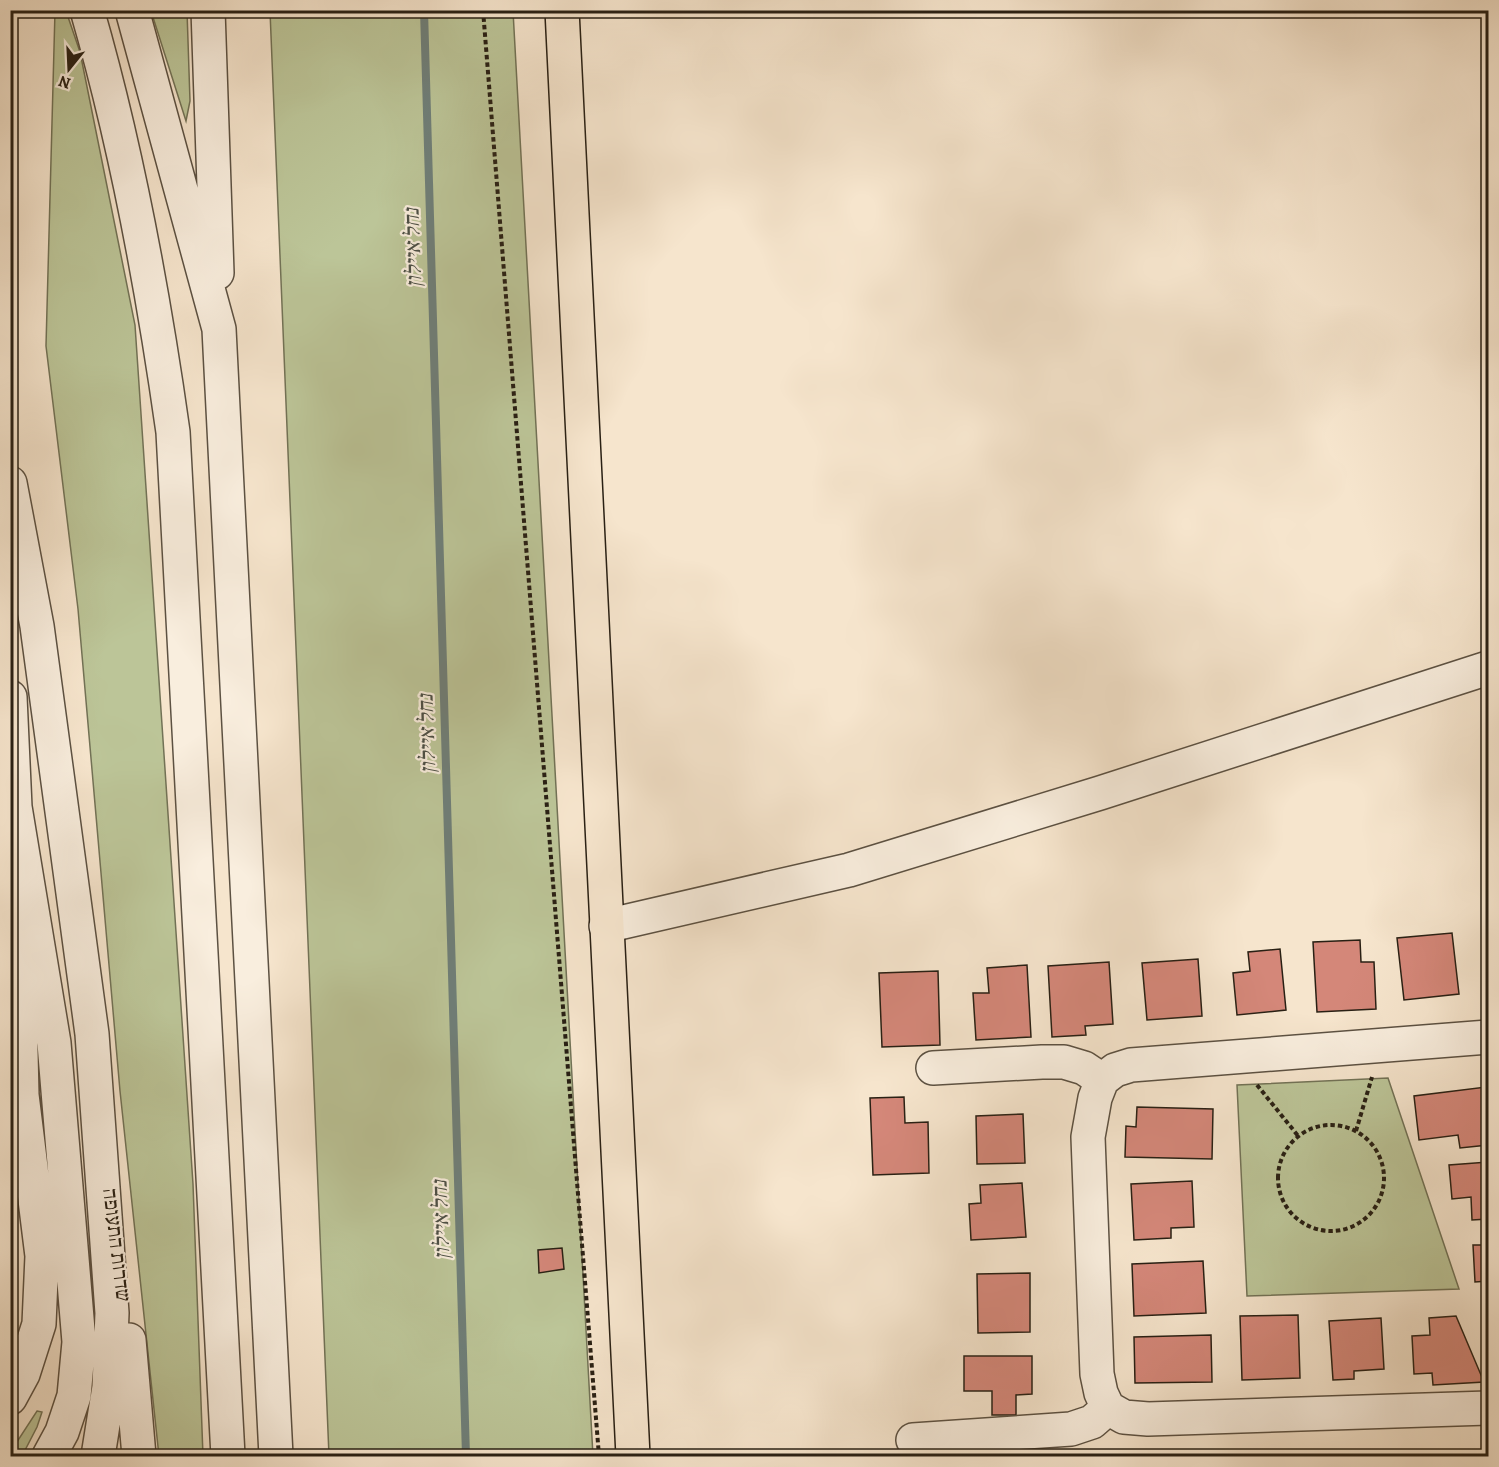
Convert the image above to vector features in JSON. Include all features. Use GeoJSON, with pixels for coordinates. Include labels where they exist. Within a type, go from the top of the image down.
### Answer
{"type":"FeatureCollection","features":[{"type":"Feature","properties":{"kind":"main road"},"geometry":{"type":"LineString","coordinates":[[562,10],[633,1456]]}},
{"type":"Feature","properties":{"kind":"street"},"geometry":{"type":"LineString","coordinates":[[87,10],[108,81],[154,306],[173,432],[228,1456]]}},
{"type":"Feature","properties":{"kind":"street"},"geometry":{"type":"LineString","coordinates":[[132,10],[219,329]]}},
{"type":"Feature","properties":{"kind":"street"},"geometry":{"type":"LineString","coordinates":[[208,10],[219,329],[276,1456]]}},
{"type":"Feature","properties":{"kind":"street"},"geometry":{"type":"LineString","coordinates":[[10,483],[37,626],[92,1034],[112,1313],[110,1386],[98,1456]]}},
{"type":"Feature","properties":{"kind":"street"},"geometry":{"type":"LineString","coordinates":[[606,926],[849,870],[1488,668]]}},
{"type":"Feature","properties":{"kind":"street"},"geometry":{"type":"LineString","coordinates":[[10,697],[22,1095],[42,1256],[39,1324],[23,1374],[10,1398]]}},
{"type":"Feature","properties":{"kind":"street"},"geometry":{"type":"LineString","coordinates":[[15,807],[54,1043],[79,1342],[74,1396],[62,1431],[49,1456]]}},
{"type":"Feature","properties":{"kind":"street","name":"שדרות התעופה"},"geometry":{"type":"LineString","coordinates":[[92,1034],[116,1245],[128,1328],[139,1456]]}},
{"type":"Feature","properties":{"kind":"street"},"geometry":{"type":"LineString","coordinates":[[1488,1036],[1131,1065],[1115,1070],[1102,1080],[1092,1107],[1088,1137],[1097,1374],[1101,1393],[1108,1408],[1124,1417],[1148,1419],[1488,1408]]}},
{"type":"Feature","properties":{"kind":"street"},"geometry":{"type":"LineString","coordinates":[[933,1068],[1064,1062],[1084,1068],[1102,1080]]}},
{"type":"Feature","properties":{"kind":"street"},"geometry":{"type":"LineString","coordinates":[[912,1440],[1071,1429],[1092,1422],[1108,1408]]}},
{"type":"Feature","properties":{"kind":"path"},"geometry":{"type":"LineString","coordinates":[[483,10],[599,1456]]}},
{"type":"Feature","properties":{"kind":"path"},"geometry":{"type":"LineString","coordinates":[[1356,1131],[1381,1045]]}},
{"type":"Feature","properties":{"kind":"path"},"geometry":{"type":"LineString","coordinates":[[1234,1057],[1299,1137]]}},
{"type":"Feature","properties":{"kind":"path"},"geometry":{"type":"LineString","coordinates":[[1323,1125],[1340,1126],[1356,1131],[1370,1142],[1380,1157],[1384,1173],[1383,1190],[1376,1207],[1365,1220],[1350,1228],[1333,1232],[1315,1229],[1299,1221],[1287,1208],[1279,1192],[1277,1174],[1282,1157],[1292,1142],[1299,1137],[1306,1131],[1323,1125]]}},
{"type":"Feature","properties":{"kind":"green space"},"geometry":{"type":"Polygon","coordinates":[[[55,11],[66,11],[80,52],[135,325],[193,1184],[203,1456],[159,1456],[120,1091],[78,609],[46,346],[55,11]]]}},
{"type":"Feature","properties":{"kind":"green space"},"geometry":{"type":"Polygon","coordinates":[[[151,11],[187,11],[190,101],[186,121],[151,11]]]}},
{"type":"Feature","properties":{"kind":"green space"},"geometry":{"type":"Polygon","coordinates":[[[270,11],[513,11],[593,1456],[329,1456],[270,11]]]}},
{"type":"Feature","properties":{"kind":"green space"},"geometry":{"type":"Polygon","coordinates":[[[1388,1078],[1459,1289],[1247,1296],[1237,1085],[1388,1078]]]}},
{"type":"Feature","properties":{"kind":"green space"},"geometry":{"type":"Polygon","coordinates":[[[10,1221],[13,1292],[11,1320],[10,1320],[10,1221]]]}},
{"type":"Feature","properties":{"kind":"green space"},"geometry":{"type":"Polygon","coordinates":[[[37,1411],[42,1412],[22,1456],[11,1456],[11,1451],[37,1411]]]}},
{"type":"Feature","properties":{"kind":"building"},"geometry":{"type":"Polygon","coordinates":[[[1452,933],[1459,994],[1404,1000],[1397,938],[1452,933]]]}},
{"type":"Feature","properties":{"kind":"building"},"geometry":{"type":"Polygon","coordinates":[[[1360,940],[1361,962],[1374,962],[1376,1009],[1317,1012],[1313,942],[1360,940]]]}},
{"type":"Feature","properties":{"kind":"building"},"geometry":{"type":"Polygon","coordinates":[[[1280,949],[1286,1010],[1237,1015],[1233,973],[1250,971],[1248,952],[1280,949]]]}},
{"type":"Feature","properties":{"kind":"building"},"geometry":{"type":"Polygon","coordinates":[[[1198,959],[1202,1016],[1147,1020],[1142,963],[1198,959]]]}},
{"type":"Feature","properties":{"kind":"building"},"geometry":{"type":"Polygon","coordinates":[[[1109,962],[1113,1024],[1085,1026],[1086,1035],[1052,1037],[1048,966],[1109,962]]]}},
{"type":"Feature","properties":{"kind":"building"},"geometry":{"type":"Polygon","coordinates":[[[1027,965],[1031,1037],[976,1040],[973,993],[989,993],[987,968],[1027,965]]]}},
{"type":"Feature","properties":{"kind":"building"},"geometry":{"type":"Polygon","coordinates":[[[938,971],[940,1045],[882,1047],[879,973],[938,971]]]}},
{"type":"Feature","properties":{"kind":"building"},"geometry":{"type":"Polygon","coordinates":[[[1486,1087],[1488,1145],[1460,1148],[1458,1135],[1419,1140],[1414,1096],[1486,1087]]]}},
{"type":"Feature","properties":{"kind":"building"},"geometry":{"type":"Polygon","coordinates":[[[904,1097],[905,1123],[928,1122],[929,1173],[873,1175],[870,1098],[904,1097]]]}},
{"type":"Feature","properties":{"kind":"building"},"geometry":{"type":"Polygon","coordinates":[[[1137,1107],[1213,1109],[1212,1159],[1125,1157],[1126,1126],[1136,1127],[1137,1107]]]}},
{"type":"Feature","properties":{"kind":"building"},"geometry":{"type":"Polygon","coordinates":[[[1023,1114],[1025,1163],[977,1164],[976,1116],[1023,1114]]]}},
{"type":"Feature","properties":{"kind":"building"},"geometry":{"type":"Polygon","coordinates":[[[1488,1162],[1488,1219],[1472,1220],[1471,1197],[1452,1199],[1449,1165],[1488,1162]]]}},
{"type":"Feature","properties":{"kind":"building"},"geometry":{"type":"Polygon","coordinates":[[[1192,1181],[1194,1227],[1171,1228],[1171,1238],[1134,1240],[1131,1184],[1192,1181]]]}},
{"type":"Feature","properties":{"kind":"building"},"geometry":{"type":"Polygon","coordinates":[[[1022,1183],[1026,1237],[971,1240],[969,1204],[981,1203],[980,1185],[1022,1183]]]}},
{"type":"Feature","properties":{"kind":"building"},"geometry":{"type":"Polygon","coordinates":[[[1473,1245],[1488,1245],[1488,1281],[1475,1282],[1473,1245]]]}},
{"type":"Feature","properties":{"kind":"building"},"geometry":{"type":"Polygon","coordinates":[[[562,1248],[564,1269],[539,1273],[538,1250],[562,1248]]]}},
{"type":"Feature","properties":{"kind":"building"},"geometry":{"type":"Polygon","coordinates":[[[1203,1261],[1206,1313],[1134,1316],[1132,1264],[1203,1261]]]}},
{"type":"Feature","properties":{"kind":"building"},"geometry":{"type":"Polygon","coordinates":[[[1030,1273],[1030,1332],[978,1333],[977,1274],[1030,1273]]]}},
{"type":"Feature","properties":{"kind":"building"},"geometry":{"type":"Polygon","coordinates":[[[1298,1315],[1300,1378],[1242,1380],[1240,1316],[1298,1315]]]}},
{"type":"Feature","properties":{"kind":"building"},"geometry":{"type":"Polygon","coordinates":[[[1456,1316],[1484,1382],[1433,1385],[1432,1373],[1414,1374],[1412,1336],[1430,1335],[1429,1318],[1456,1316]]]}},
{"type":"Feature","properties":{"kind":"building"},"geometry":{"type":"Polygon","coordinates":[[[1381,1318],[1384,1369],[1354,1371],[1354,1379],[1333,1380],[1329,1321],[1381,1318]]]}},
{"type":"Feature","properties":{"kind":"building"},"geometry":{"type":"Polygon","coordinates":[[[1211,1335],[1212,1382],[1135,1383],[1134,1337],[1211,1335]]]}},
{"type":"Feature","properties":{"kind":"building"},"geometry":{"type":"Polygon","coordinates":[[[964,1356],[1032,1356],[1032,1394],[1016,1395],[1016,1415],[992,1415],[992,1391],[964,1391],[964,1356]]]}},
{"type":"Feature","properties":{"kind":"waterway","name":"נחל איילון"},"geometry":{"type":"LineString","coordinates":[[424,10],[466,1456]]}}]}
